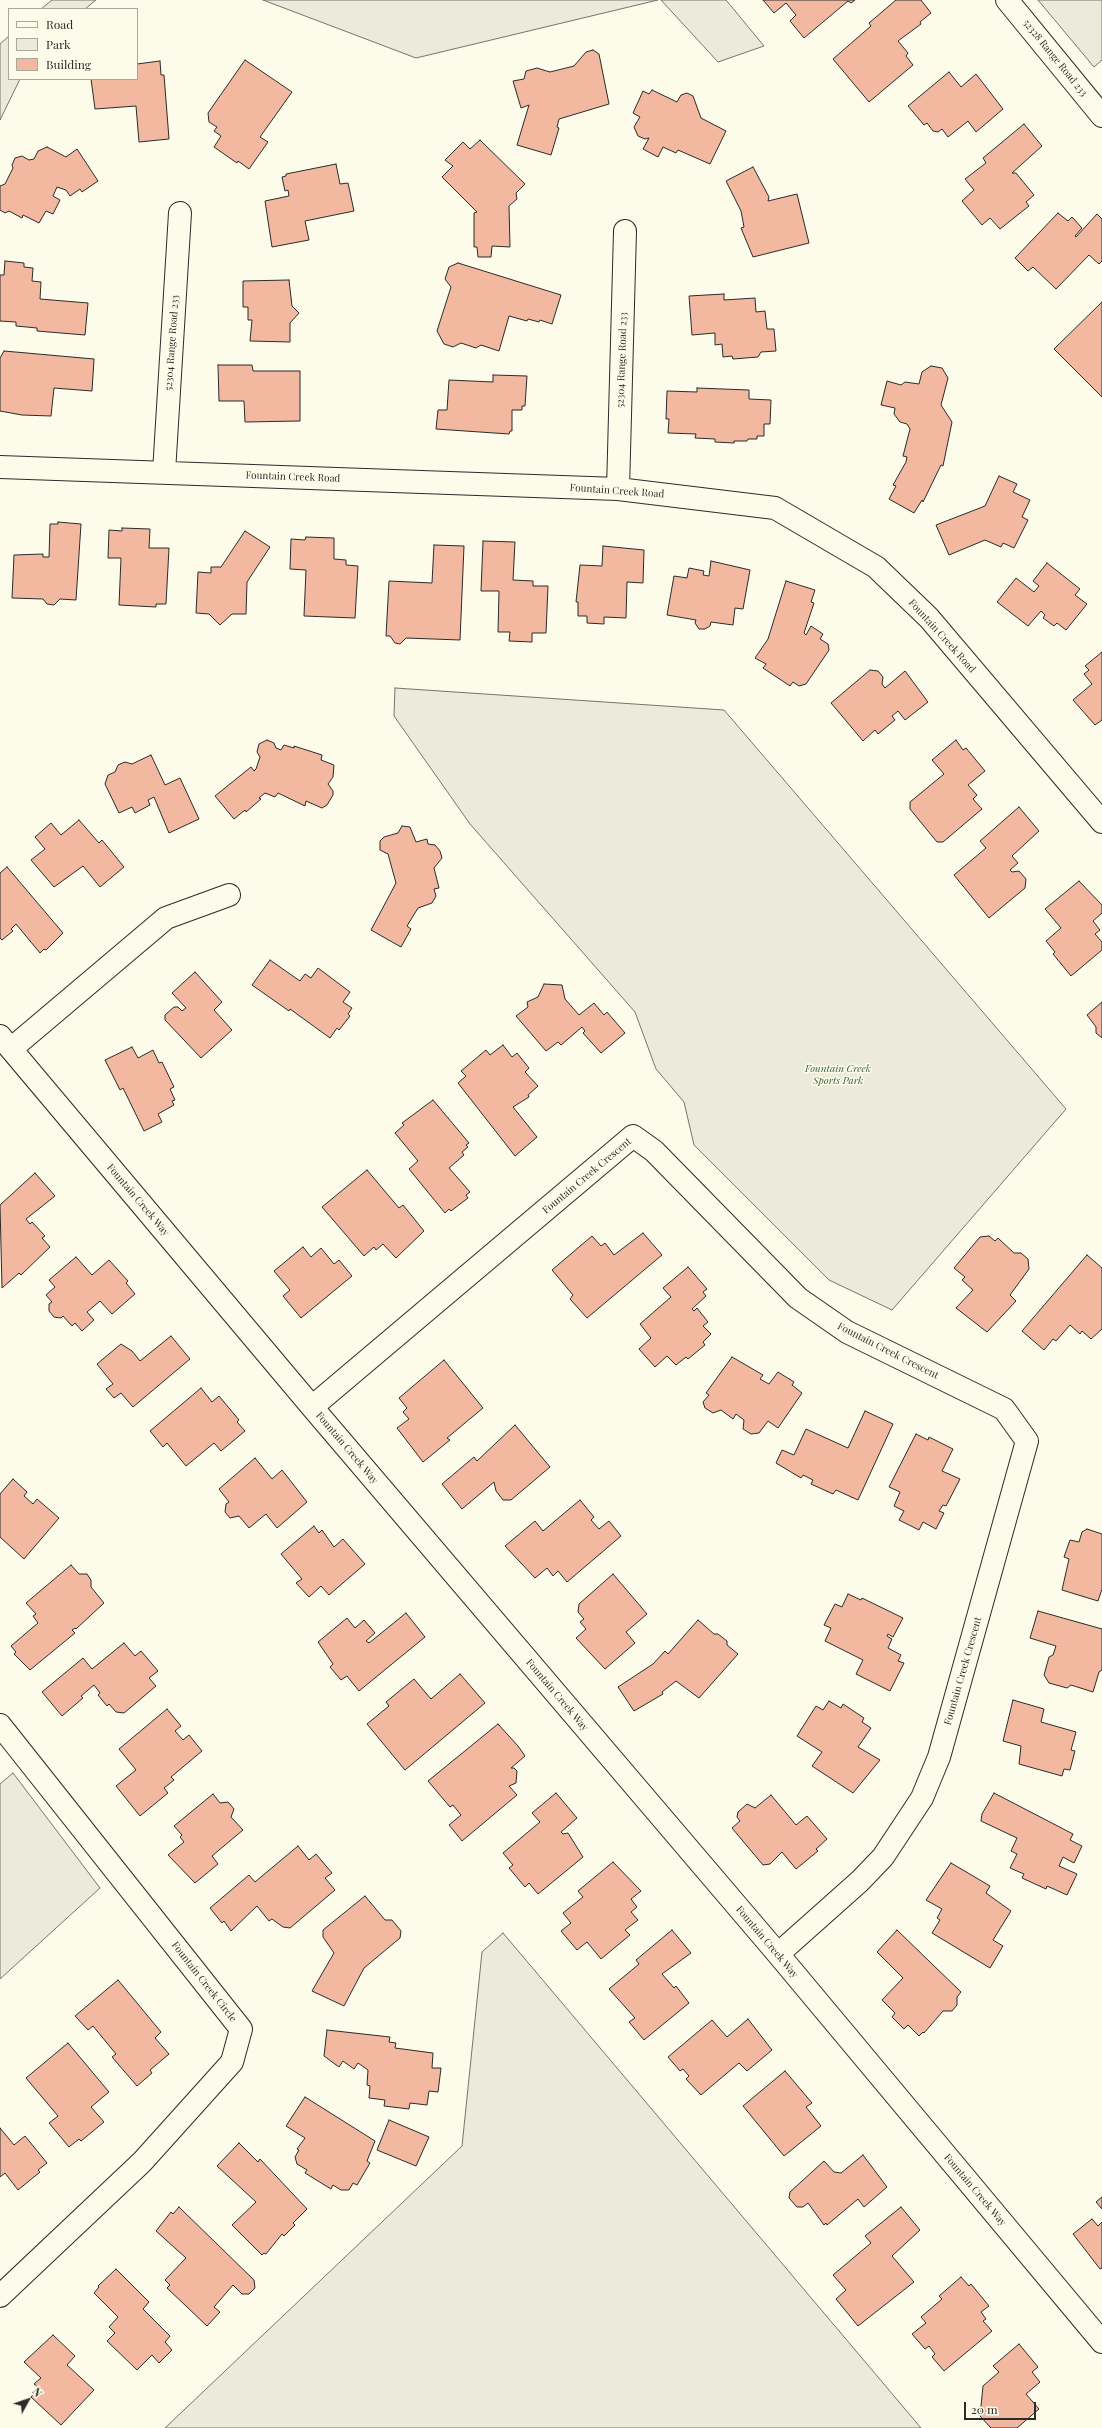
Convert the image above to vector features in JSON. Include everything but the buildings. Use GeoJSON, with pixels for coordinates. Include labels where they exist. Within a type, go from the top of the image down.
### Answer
{"type":"FeatureCollection","features":[{"type":"Feature","properties":{"kind":"street","name":"52328 Range Road 233"},"geometry":{"type":"LineString","coordinates":[[1008,0],[1102,116]]}},
{"type":"Feature","properties":{"kind":"street","name":"52304 Range Road 233"},"geometry":{"type":"LineString","coordinates":[[164,472],[180,213]]}},
{"type":"Feature","properties":{"kind":"street","name":"52304 Range Road 233"},"geometry":{"type":"LineString","coordinates":[[618,489],[625,231]]}},
{"type":"Feature","properties":{"kind":"street","name":"Fountain Creek Road"},"geometry":{"type":"LineString","coordinates":[[0,466],[618,489],[775,508],[876,567],[929,618],[1102,822]]}},
{"type":"Feature","properties":{"kind":"street","name":"Fountain Creek Way"},"geometry":{"type":"LineString","coordinates":[[229,894],[166,918],[6,1042],[312,1408],[778,1954],[1102,2342]]}},
{"type":"Feature","properties":{"kind":"street","name":"Fountain Creek Crescent"},"geometry":{"type":"LineString","coordinates":[[312,1408],[633,1136],[654,1151],[798,1298],[847,1332],[1004,1409],[1027,1441],[938,1757],[922,1798],[884,1857],[860,1881],[778,1954]]}},
{"type":"Feature","properties":{"kind":"street","name":"Fountain Creek Circle"},"geometry":{"type":"LineString","coordinates":[[0,1725],[241,2030],[232,2062],[142,2162],[0,2296]]}},
{"type":"Feature","properties":{"kind":"green space"},"geometry":{"type":"Polygon","coordinates":[[[52,0],[96,0],[86,8],[42,8],[52,0]]]}},
{"type":"Feature","properties":{"kind":"green space"},"geometry":{"type":"Polygon","coordinates":[[[263,0],[658,0],[416,58],[263,0]]]}},
{"type":"Feature","properties":{"kind":"green space"},"geometry":{"type":"Polygon","coordinates":[[[661,0],[726,0],[764,46],[718,62],[661,0]]]}},
{"type":"Feature","properties":{"kind":"green space"},"geometry":{"type":"Polygon","coordinates":[[[1038,0],[1102,0],[1102,60],[1094,67],[1038,0]]]}},
{"type":"Feature","properties":{"kind":"green space"},"geometry":{"type":"Polygon","coordinates":[[[8,37],[8,80],[20,80],[0,120],[0,44],[8,37]]]}},
{"type":"Feature","properties":{"kind":"green space","name":"Fountain Creek Sports Park"},"geometry":{"type":"Polygon","coordinates":[[[395,688],[724,710],[1066,1109],[892,1310],[829,1280],[694,1145],[684,1102],[656,1069],[635,1012],[470,824],[394,716],[395,688]]]}},
{"type":"Feature","properties":{"kind":"green space"},"geometry":{"type":"Polygon","coordinates":[[[13,1773],[100,1888],[0,1979],[0,1784],[13,1773]]]}},
{"type":"Feature","properties":{"kind":"green space"},"geometry":{"type":"Polygon","coordinates":[[[503,1933],[921,2428],[165,2428],[462,2146],[482,1952],[503,1933]]]}}]}
